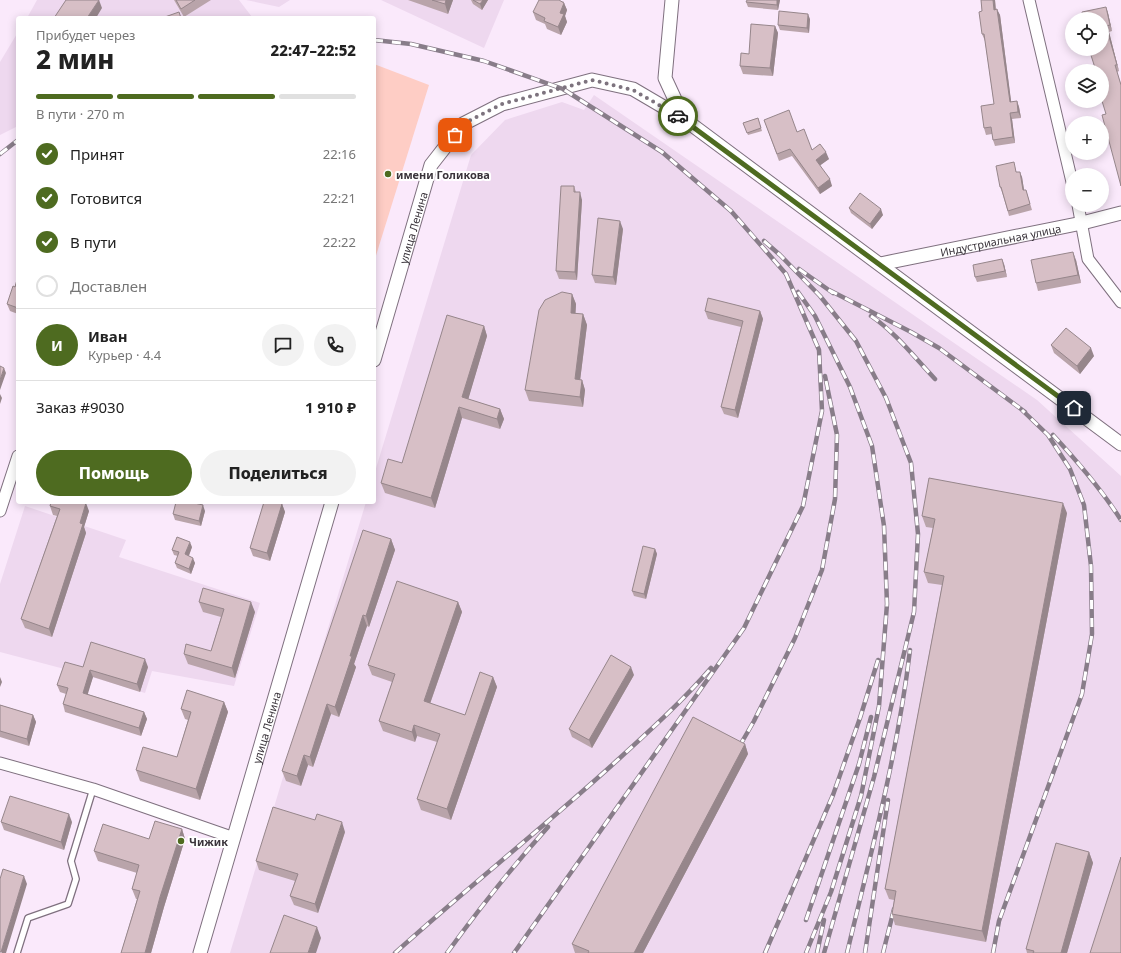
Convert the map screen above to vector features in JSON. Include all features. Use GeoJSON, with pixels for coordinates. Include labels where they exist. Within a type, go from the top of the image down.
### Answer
{"type":"FeatureCollection","features":[{"type":"Feature","properties":{"kind":"street"},"geometry":{"type":"LineString","coordinates":[[672,0],[665,78],[684,119]]}},
{"type":"Feature","properties":{"kind":"street"},"geometry":{"type":"LineString","coordinates":[[1029,0],[1069,168]]}},
{"type":"Feature","properties":{"kind":"street","name":"улица Ленина"},"geometry":{"type":"LineString","coordinates":[[376,353],[431,165],[463,124],[502,104],[592,80],[633,90],[684,119],[1121,444]]}},
{"type":"Feature","properties":{"kind":"street"},"geometry":{"type":"LineString","coordinates":[[1080,212],[1088,259],[1121,302]]}},
{"type":"Feature","properties":{"kind":"street","name":"Индустриальная улица"},"geometry":{"type":"LineString","coordinates":[[880,264],[1082,223],[1121,213]]}},
{"type":"Feature","properties":{"kind":"street"},"geometry":{"type":"LineString","coordinates":[[0,512],[16,462]]}},
{"type":"Feature","properties":{"kind":"street","name":"улица Ленина"},"geometry":{"type":"LineString","coordinates":[[200,953],[331,504]]}},
{"type":"Feature","properties":{"kind":"street"},"geometry":{"type":"LineString","coordinates":[[0,763],[92,789],[234,838]]}},
{"type":"Feature","properties":{"kind":"lane"},"geometry":{"type":"LineString","coordinates":[[17,953],[28,918],[68,904],[76,879],[71,861],[92,789]]}},
{"type":"Feature","properties":{"kind":"shaded area"},"geometry":{"type":"Polygon","coordinates":[[[37,0],[239,0],[251,16],[28,16],[37,0]]]}},
{"type":"Feature","properties":{"kind":"shaded area"},"geometry":{"type":"Polygon","coordinates":[[[246,0],[290,0],[279,7],[246,0]]]}},
{"type":"Feature","properties":{"kind":"shaded area"},"geometry":{"type":"Polygon","coordinates":[[[381,0],[504,0],[484,48],[381,0]]]}},
{"type":"Feature","properties":{"kind":"shaded area"},"geometry":{"type":"Polygon","coordinates":[[[16,35],[16,127],[0,135],[0,62],[16,35]]]}},
{"type":"Feature","properties":{"kind":"shaded area","name":"имени Голикова"},"geometry":{"type":"Polygon","coordinates":[[[376,65],[429,85],[376,256],[376,65]]]}},
{"type":"Feature","properties":{"kind":"shaded area"},"geometry":{"type":"Polygon","coordinates":[[[594,95],[1037,400],[1121,476],[1121,953],[230,953],[365,504],[376,504],[376,468],[471,155],[505,120],[562,102],[584,110],[594,95]]]}},
{"type":"Feature","properties":{"kind":"shaded area"},"geometry":{"type":"Polygon","coordinates":[[[25,506],[126,540],[119,557],[260,603],[234,686],[152,671],[145,693],[72,671],[0,652],[0,584],[25,506]]]}},
{"type":"Feature","properties":{"kind":"building"},"geometry":{"type":"Polygon","coordinates":[[[66,0],[99,0],[88,16],[55,16],[66,0]]]}},
{"type":"Feature","properties":{"kind":"building"},"geometry":{"type":"Polygon","coordinates":[[[176,0],[195,0],[181,9],[176,0]]]}},
{"type":"Feature","properties":{"kind":"building"},"geometry":{"type":"Polygon","coordinates":[[[432,0],[446,0],[445,4],[432,0]]]}},
{"type":"Feature","properties":{"kind":"building"},"geometry":{"type":"Polygon","coordinates":[[[473,0],[483,0],[480,4],[473,0]]]}},
{"type":"Feature","properties":{"kind":"building"},"geometry":{"type":"Polygon","coordinates":[[[539,0],[559,0],[564,3],[560,13],[564,14],[558,27],[544,21],[545,18],[533,12],[539,0]]]}},
{"type":"Feature","properties":{"kind":"building"},"geometry":{"type":"Polygon","coordinates":[[[747,0],[777,0],[777,5],[746,2],[747,0]]]}},
{"type":"Feature","properties":{"kind":"building"},"geometry":{"type":"Polygon","coordinates":[[[981,0],[993,0],[994,10],[997,9],[1010,102],[1017,101],[1018,112],[1010,113],[1013,137],[993,140],[991,127],[984,128],[981,106],[994,104],[984,34],[982,34],[979,12],[982,11],[981,0]]]}},
{"type":"Feature","properties":{"kind":"building"},"geometry":{"type":"Polygon","coordinates":[[[1106,7],[1107,12],[1082,12],[1106,7]]]}},
{"type":"Feature","properties":{"kind":"building"},"geometry":{"type":"Polygon","coordinates":[[[779,11],[808,14],[807,28],[778,25],[779,11]]]}},
{"type":"Feature","properties":{"kind":"building"},"geometry":{"type":"Polygon","coordinates":[[[179,12],[180,16],[168,16],[179,12]]]}},
{"type":"Feature","properties":{"kind":"building"},"geometry":{"type":"Polygon","coordinates":[[[751,24],[775,26],[770,68],[740,66],[741,53],[749,54],[751,24]]]}},
{"type":"Feature","properties":{"kind":"building"},"geometry":{"type":"Polygon","coordinates":[[[1109,37],[1121,85],[1121,186],[1109,141],[1109,116],[1102,115],[1106,114],[1104,108],[1109,108],[1109,64],[1094,64],[1091,56],[1109,56],[1109,37]]]}},
{"type":"Feature","properties":{"kind":"building"},"geometry":{"type":"Polygon","coordinates":[[[789,110],[797,132],[804,129],[812,150],[820,144],[826,152],[816,160],[830,179],[818,188],[790,149],[777,154],[764,120],[789,110]]]}},
{"type":"Feature","properties":{"kind":"building"},"geometry":{"type":"Polygon","coordinates":[[[758,118],[761,128],[747,133],[743,123],[758,118]]]}},
{"type":"Feature","properties":{"kind":"building"},"geometry":{"type":"Polygon","coordinates":[[[1014,162],[1016,172],[1020,172],[1023,190],[1026,190],[1030,204],[1008,211],[1000,187],[996,166],[1014,162]]]}},
{"type":"Feature","properties":{"kind":"building"},"geometry":{"type":"Polygon","coordinates":[[[561,186],[574,186],[574,192],[580,192],[575,272],[556,271],[561,186]]]}},
{"type":"Feature","properties":{"kind":"building"},"geometry":{"type":"Polygon","coordinates":[[[860,193],[881,209],[870,224],[849,208],[860,193]]]}},
{"type":"Feature","properties":{"kind":"building"},"geometry":{"type":"Polygon","coordinates":[[[598,218],[620,221],[613,277],[592,275],[598,218]]]}},
{"type":"Feature","properties":{"kind":"building"},"geometry":{"type":"Polygon","coordinates":[[[1073,252],[1078,275],[1036,283],[1031,260],[1073,252]]]}},
{"type":"Feature","properties":{"kind":"building"},"geometry":{"type":"Polygon","coordinates":[[[1002,259],[1005,271],[975,277],[973,265],[1002,259]]]}},
{"type":"Feature","properties":{"kind":"building"},"geometry":{"type":"Polygon","coordinates":[[[16,283],[16,307],[7,304],[13,286],[15,287],[16,283]]]}},
{"type":"Feature","properties":{"kind":"building"},"geometry":{"type":"Polygon","coordinates":[[[562,292],[572,294],[571,313],[583,314],[575,379],[582,380],[580,397],[525,390],[539,310],[545,300],[562,292]]]}},
{"type":"Feature","properties":{"kind":"building"},"geometry":{"type":"Polygon","coordinates":[[[708,298],[760,311],[735,410],[721,407],[743,321],[705,311],[708,298]]]}},
{"type":"Feature","properties":{"kind":"building"},"geometry":{"type":"Polygon","coordinates":[[[447,315],[484,326],[462,397],[500,409],[497,419],[459,407],[431,498],[381,483],[388,459],[402,463],[447,315]]]}},
{"type":"Feature","properties":{"kind":"building"},"geometry":{"type":"Polygon","coordinates":[[[1066,328],[1091,348],[1077,366],[1051,345],[1066,328]]]}},
{"type":"Feature","properties":{"kind":"building"},"geometry":{"type":"Polygon","coordinates":[[[0,366],[4,368],[0,380],[0,366]]]}},
{"type":"Feature","properties":{"kind":"building"},"geometry":{"type":"Polygon","coordinates":[[[929,478],[1063,503],[982,931],[892,914],[896,891],[885,889],[944,576],[924,572],[935,519],[922,516],[929,478]]]}},
{"type":"Feature","properties":{"kind":"building"},"geometry":{"type":"Polygon","coordinates":[[[50,504],[86,504],[80,523],[83,524],[49,629],[21,619],[60,509],[50,506],[50,504]]]}},
{"type":"Feature","properties":{"kind":"building"},"geometry":{"type":"Polygon","coordinates":[[[176,504],[203,505],[199,521],[173,514],[176,504]]]}},
{"type":"Feature","properties":{"kind":"building"},"geometry":{"type":"Polygon","coordinates":[[[263,504],[282,504],[267,553],[250,548],[263,504]]]}},
{"type":"Feature","properties":{"kind":"building"},"geometry":{"type":"Polygon","coordinates":[[[363,530],[391,539],[366,616],[363,615],[350,656],[352,656],[335,707],[327,704],[310,757],[304,755],[297,776],[282,771],[363,530]]]}},
{"type":"Feature","properties":{"kind":"building"},"geometry":{"type":"Polygon","coordinates":[[[177,537],[190,542],[185,554],[193,558],[189,569],[175,563],[179,552],[172,550],[177,537]]]}},
{"type":"Feature","properties":{"kind":"building"},"geometry":{"type":"Polygon","coordinates":[[[643,546],[655,549],[644,594],[632,591],[643,546]]]}},
{"type":"Feature","properties":{"kind":"building"},"geometry":{"type":"Polygon","coordinates":[[[397,581],[458,602],[424,701],[465,715],[480,672],[493,677],[447,809],[417,799],[440,734],[414,725],[412,732],[379,721],[395,674],[368,665],[397,581]]]}},
{"type":"Feature","properties":{"kind":"building"},"geometry":{"type":"Polygon","coordinates":[[[203,588],[251,602],[232,668],[184,654],[186,644],[211,651],[224,609],[199,602],[203,588]]]}},
{"type":"Feature","properties":{"kind":"building"},"geometry":{"type":"Polygon","coordinates":[[[91,642],[145,659],[137,684],[90,670],[83,693],[144,712],[139,728],[63,704],[68,688],[57,685],[65,662],[83,667],[91,642]]]}},
{"type":"Feature","properties":{"kind":"building"},"geometry":{"type":"Polygon","coordinates":[[[611,655],[631,667],[589,740],[569,729],[611,655]]]}},
{"type":"Feature","properties":{"kind":"building"},"geometry":{"type":"Polygon","coordinates":[[[187,690],[224,702],[196,789],[136,770],[143,747],[177,757],[191,712],[181,709],[187,690]]]}},
{"type":"Feature","properties":{"kind":"building"},"geometry":{"type":"Polygon","coordinates":[[[0,705],[33,715],[27,739],[0,731],[0,705]]]}},
{"type":"Feature","properties":{"kind":"building"},"geometry":{"type":"Polygon","coordinates":[[[693,717],[745,744],[634,953],[588,953],[589,951],[572,944],[693,717]]]}},
{"type":"Feature","properties":{"kind":"building"},"geometry":{"type":"Polygon","coordinates":[[[10,796],[69,814],[61,842],[1,822],[10,796]]]}},
{"type":"Feature","properties":{"kind":"building"},"geometry":{"type":"Polygon","coordinates":[[[273,807],[315,820],[317,814],[342,822],[315,904],[290,896],[298,874],[256,861],[273,807]]]}},
{"type":"Feature","properties":{"kind":"building"},"geometry":{"type":"Polygon","coordinates":[[[155,821],[182,829],[160,897],[145,953],[121,953],[140,891],[132,889],[139,865],[94,851],[103,824],[149,839],[155,821]]]}},
{"type":"Feature","properties":{"kind":"building"},"geometry":{"type":"Polygon","coordinates":[[[1056,843],[1089,852],[1061,953],[1033,953],[1034,951],[1026,949],[1056,843]]]}},
{"type":"Feature","properties":{"kind":"building"},"geometry":{"type":"Polygon","coordinates":[[[1121,857],[1121,953],[1090,953],[1121,857]]]}},
{"type":"Feature","properties":{"kind":"building"},"geometry":{"type":"Polygon","coordinates":[[[3,869],[24,876],[0,952],[0,879],[3,869]]]}},
{"type":"Feature","properties":{"kind":"building"},"geometry":{"type":"Polygon","coordinates":[[[284,915],[317,927],[308,953],[270,953],[284,915]]]}},
{"type":"Feature","properties":{"kind":"railway"},"geometry":{"type":"LineString","coordinates":[[376,40],[411,44],[484,61],[563,89],[662,152],[731,211],[786,274],[819,350],[822,411],[803,506],[744,628],[514,953]]}},
{"type":"Feature","properties":{"kind":"railway"},"geometry":{"type":"LineString","coordinates":[[0,154],[16,142]]}},
{"type":"Feature","properties":{"kind":"railway"},"geometry":{"type":"LineString","coordinates":[[764,241],[780,255],[820,296],[856,341],[886,398],[911,463],[918,534],[914,612],[874,777],[824,953]]}},
{"type":"Feature","properties":{"kind":"railway"},"geometry":{"type":"LineString","coordinates":[[799,269],[833,293]]}},
{"type":"Feature","properties":{"kind":"railway"},"geometry":{"type":"LineString","coordinates":[[829,290],[939,348],[1025,412]]}},
{"type":"Feature","properties":{"kind":"railway"},"geometry":{"type":"LineString","coordinates":[[798,292],[815,316],[850,387],[872,446],[884,526],[887,604],[879,706],[861,796],[831,892],[806,953]]}},
{"type":"Feature","properties":{"kind":"railway"},"geometry":{"type":"LineString","coordinates":[[871,316],[897,337],[935,379]]}},
{"type":"Feature","properties":{"kind":"railway"},"geometry":{"type":"LineString","coordinates":[[739,747],[754,721],[795,638],[822,570],[835,499],[837,435],[825,376]]}},
{"type":"Feature","properties":{"kind":"railway"},"geometry":{"type":"LineString","coordinates":[[993,953],[999,921],[1082,694],[1092,634],[1091,566],[1084,505],[1070,469],[1048,435],[1022,410]]}},
{"type":"Feature","properties":{"kind":"railway"},"geometry":{"type":"LineString","coordinates":[[1053,435],[1089,476],[1121,520]]}},
{"type":"Feature","properties":{"kind":"railway"},"geometry":{"type":"LineString","coordinates":[[847,953],[891,764],[905,688],[910,650]]}},
{"type":"Feature","properties":{"kind":"railway"},"geometry":{"type":"LineString","coordinates":[[765,953],[833,795],[860,718],[878,660]]}},
{"type":"Feature","properties":{"kind":"railway"},"geometry":{"type":"LineString","coordinates":[[395,953],[650,731],[711,668]]}},
{"type":"Feature","properties":{"kind":"railway"},"geometry":{"type":"LineString","coordinates":[[806,920],[859,764],[871,717]]}},
{"type":"Feature","properties":{"kind":"railway"},"geometry":{"type":"LineString","coordinates":[[865,953],[888,800]]}},
{"type":"Feature","properties":{"kind":"railway"},"geometry":{"type":"LineString","coordinates":[[447,953],[496,888],[548,827]]}},
{"type":"Feature","properties":{"kind":"railway"},"geometry":{"type":"LineString","coordinates":[[883,953],[894,909]]}},
{"type":"Feature","properties":{"kind":"railway"},"geometry":{"type":"LineString","coordinates":[[817,953],[824,920]]}},
{"type":"Feature","properties":{"kind":"way so far"},"geometry":{"type":"LineString","coordinates":[[455,135],[463,124],[502,104],[563,89],[592,80],[633,90],[678,116]]}},
{"type":"Feature","properties":{"kind":"place","name":"имени Голикова"},"geometry":{"type":"Point","coordinates":[388,174]}},
{"type":"Feature","properties":{"kind":"place","name":"Чижик"},"geometry":{"type":"Point","coordinates":[181,841]}},
{"type":"Feature","properties":{"kind":"route"},"geometry":{"type":"LineString","coordinates":[[678,116],[1074,408]]}}]}
